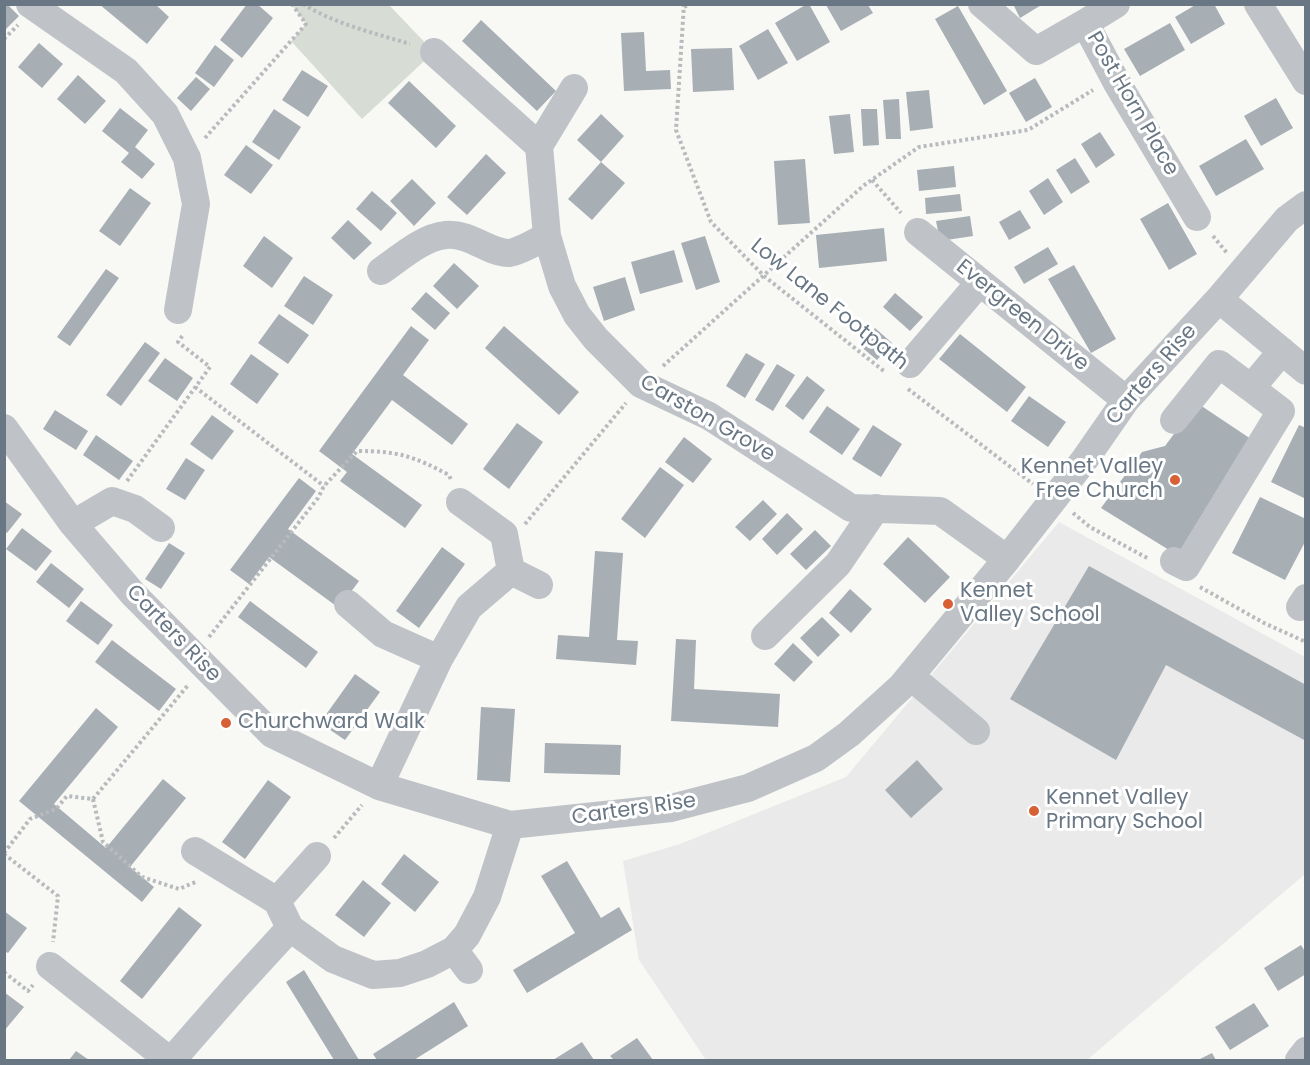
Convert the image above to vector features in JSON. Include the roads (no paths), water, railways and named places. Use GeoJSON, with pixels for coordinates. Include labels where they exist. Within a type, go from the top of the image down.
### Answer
{"type":"FeatureCollection","features":[{"type":"Feature","properties":{"kind":"street"},"geometry":{"type":"LineString","coordinates":[[30,4],[126,71],[165,114],[187,158],[196,204],[178,310]]}},
{"type":"Feature","properties":{"kind":"street"},"geometry":{"type":"LineString","coordinates":[[982,4],[1036,51],[1084,23]]}},
{"type":"Feature","properties":{"kind":"street","name":"Post Horn Place"},"geometry":{"type":"LineString","coordinates":[[1116,4],[1084,23],[1197,217]]}},
{"type":"Feature","properties":{"kind":"street"},"geometry":{"type":"LineString","coordinates":[[1258,4],[1296,45],[1305,81]]}},
{"type":"Feature","properties":{"kind":"street"},"geometry":{"type":"LineString","coordinates":[[434,52],[539,146],[574,88]]}},
{"type":"Feature","properties":{"kind":"street","name":"Carston Grove"},"geometry":{"type":"LineString","coordinates":[[539,146],[547,236],[562,286],[577,315],[596,339],[641,384],[709,416],[851,508],[940,511],[1007,559]]}},
{"type":"Feature","properties":{"kind":"street","name":"Carters Rise"},"geometry":{"type":"LineString","coordinates":[[4,428],[73,524],[133,594],[272,734],[379,786],[510,825],[671,808],[748,788],[816,758],[849,734],[901,687],[1007,559],[1085,459],[1126,400],[1219,299],[1287,219],[1305,205]]}},
{"type":"Feature","properties":{"kind":"street","name":"Evergreen Drive"},"geometry":{"type":"LineString","coordinates":[[918,232],[1126,400]]}},
{"type":"Feature","properties":{"kind":"street"},"geometry":{"type":"LineString","coordinates":[[381,271],[419,245],[446,235],[477,240],[493,249],[510,253],[547,236]]}},
{"type":"Feature","properties":{"kind":"street"},"geometry":{"type":"LineString","coordinates":[[901,375],[980,282]]}},
{"type":"Feature","properties":{"kind":"street"},"geometry":{"type":"LineString","coordinates":[[1219,299],[1305,371]]}},
{"type":"Feature","properties":{"kind":"street"},"geometry":{"type":"LineString","coordinates":[[1251,388],[1282,351]]}},
{"type":"Feature","properties":{"kind":"street"},"geometry":{"type":"LineString","coordinates":[[1174,420],[1219,364],[1281,411],[1186,567],[1174,561]]}},
{"type":"Feature","properties":{"kind":"street"},"geometry":{"type":"LineString","coordinates":[[73,524],[112,501],[135,509],[161,528]]}},
{"type":"Feature","properties":{"kind":"street"},"geometry":{"type":"LineString","coordinates":[[460,502],[504,534],[511,571]]}},
{"type":"Feature","properties":{"kind":"street"},"geometry":{"type":"LineString","coordinates":[[765,636],[838,564],[876,508]]}},
{"type":"Feature","properties":{"kind":"street"},"geometry":{"type":"LineString","coordinates":[[511,571],[539,585]]}},
{"type":"Feature","properties":{"kind":"street"},"geometry":{"type":"LineString","coordinates":[[379,786],[440,659],[469,607],[511,571]]}},
{"type":"Feature","properties":{"kind":"street"},"geometry":{"type":"LineString","coordinates":[[348,604],[383,634],[440,659]]}},
{"type":"Feature","properties":{"kind":"street"},"geometry":{"type":"LineString","coordinates":[[910,676],[976,731]]}},
{"type":"Feature","properties":{"kind":"street"},"geometry":{"type":"LineString","coordinates":[[195,851],[277,901],[290,928],[333,959],[373,975],[400,973],[427,964],[461,960],[467,934],[487,897],[510,825]]}},
{"type":"Feature","properties":{"kind":"street"},"geometry":{"type":"LineString","coordinates":[[277,901],[317,856]]}},
{"type":"Feature","properties":{"kind":"street"},"geometry":{"type":"LineString","coordinates":[[50,966],[171,1060],[290,928]]}},
{"type":"Feature","properties":{"kind":"street"},"geometry":{"type":"LineString","coordinates":[[1299,1060],[1305,1052]]}},
{"type":"Feature","properties":{"kind":"place","name":"Kennet Valley Free Church"},"geometry":{"type":"Point","coordinates":[1175,480]}},
{"type":"Feature","properties":{"kind":"place","name":"Kennet Valley School"},"geometry":{"type":"Point","coordinates":[948,604]}},
{"type":"Feature","properties":{"kind":"place","name":"Churchward Walk"},"geometry":{"type":"Point","coordinates":[226,723]}},
{"type":"Feature","properties":{"kind":"place","name":"Kennet Valley Primary School"},"geometry":{"type":"Point","coordinates":[1034,811]}}]}
